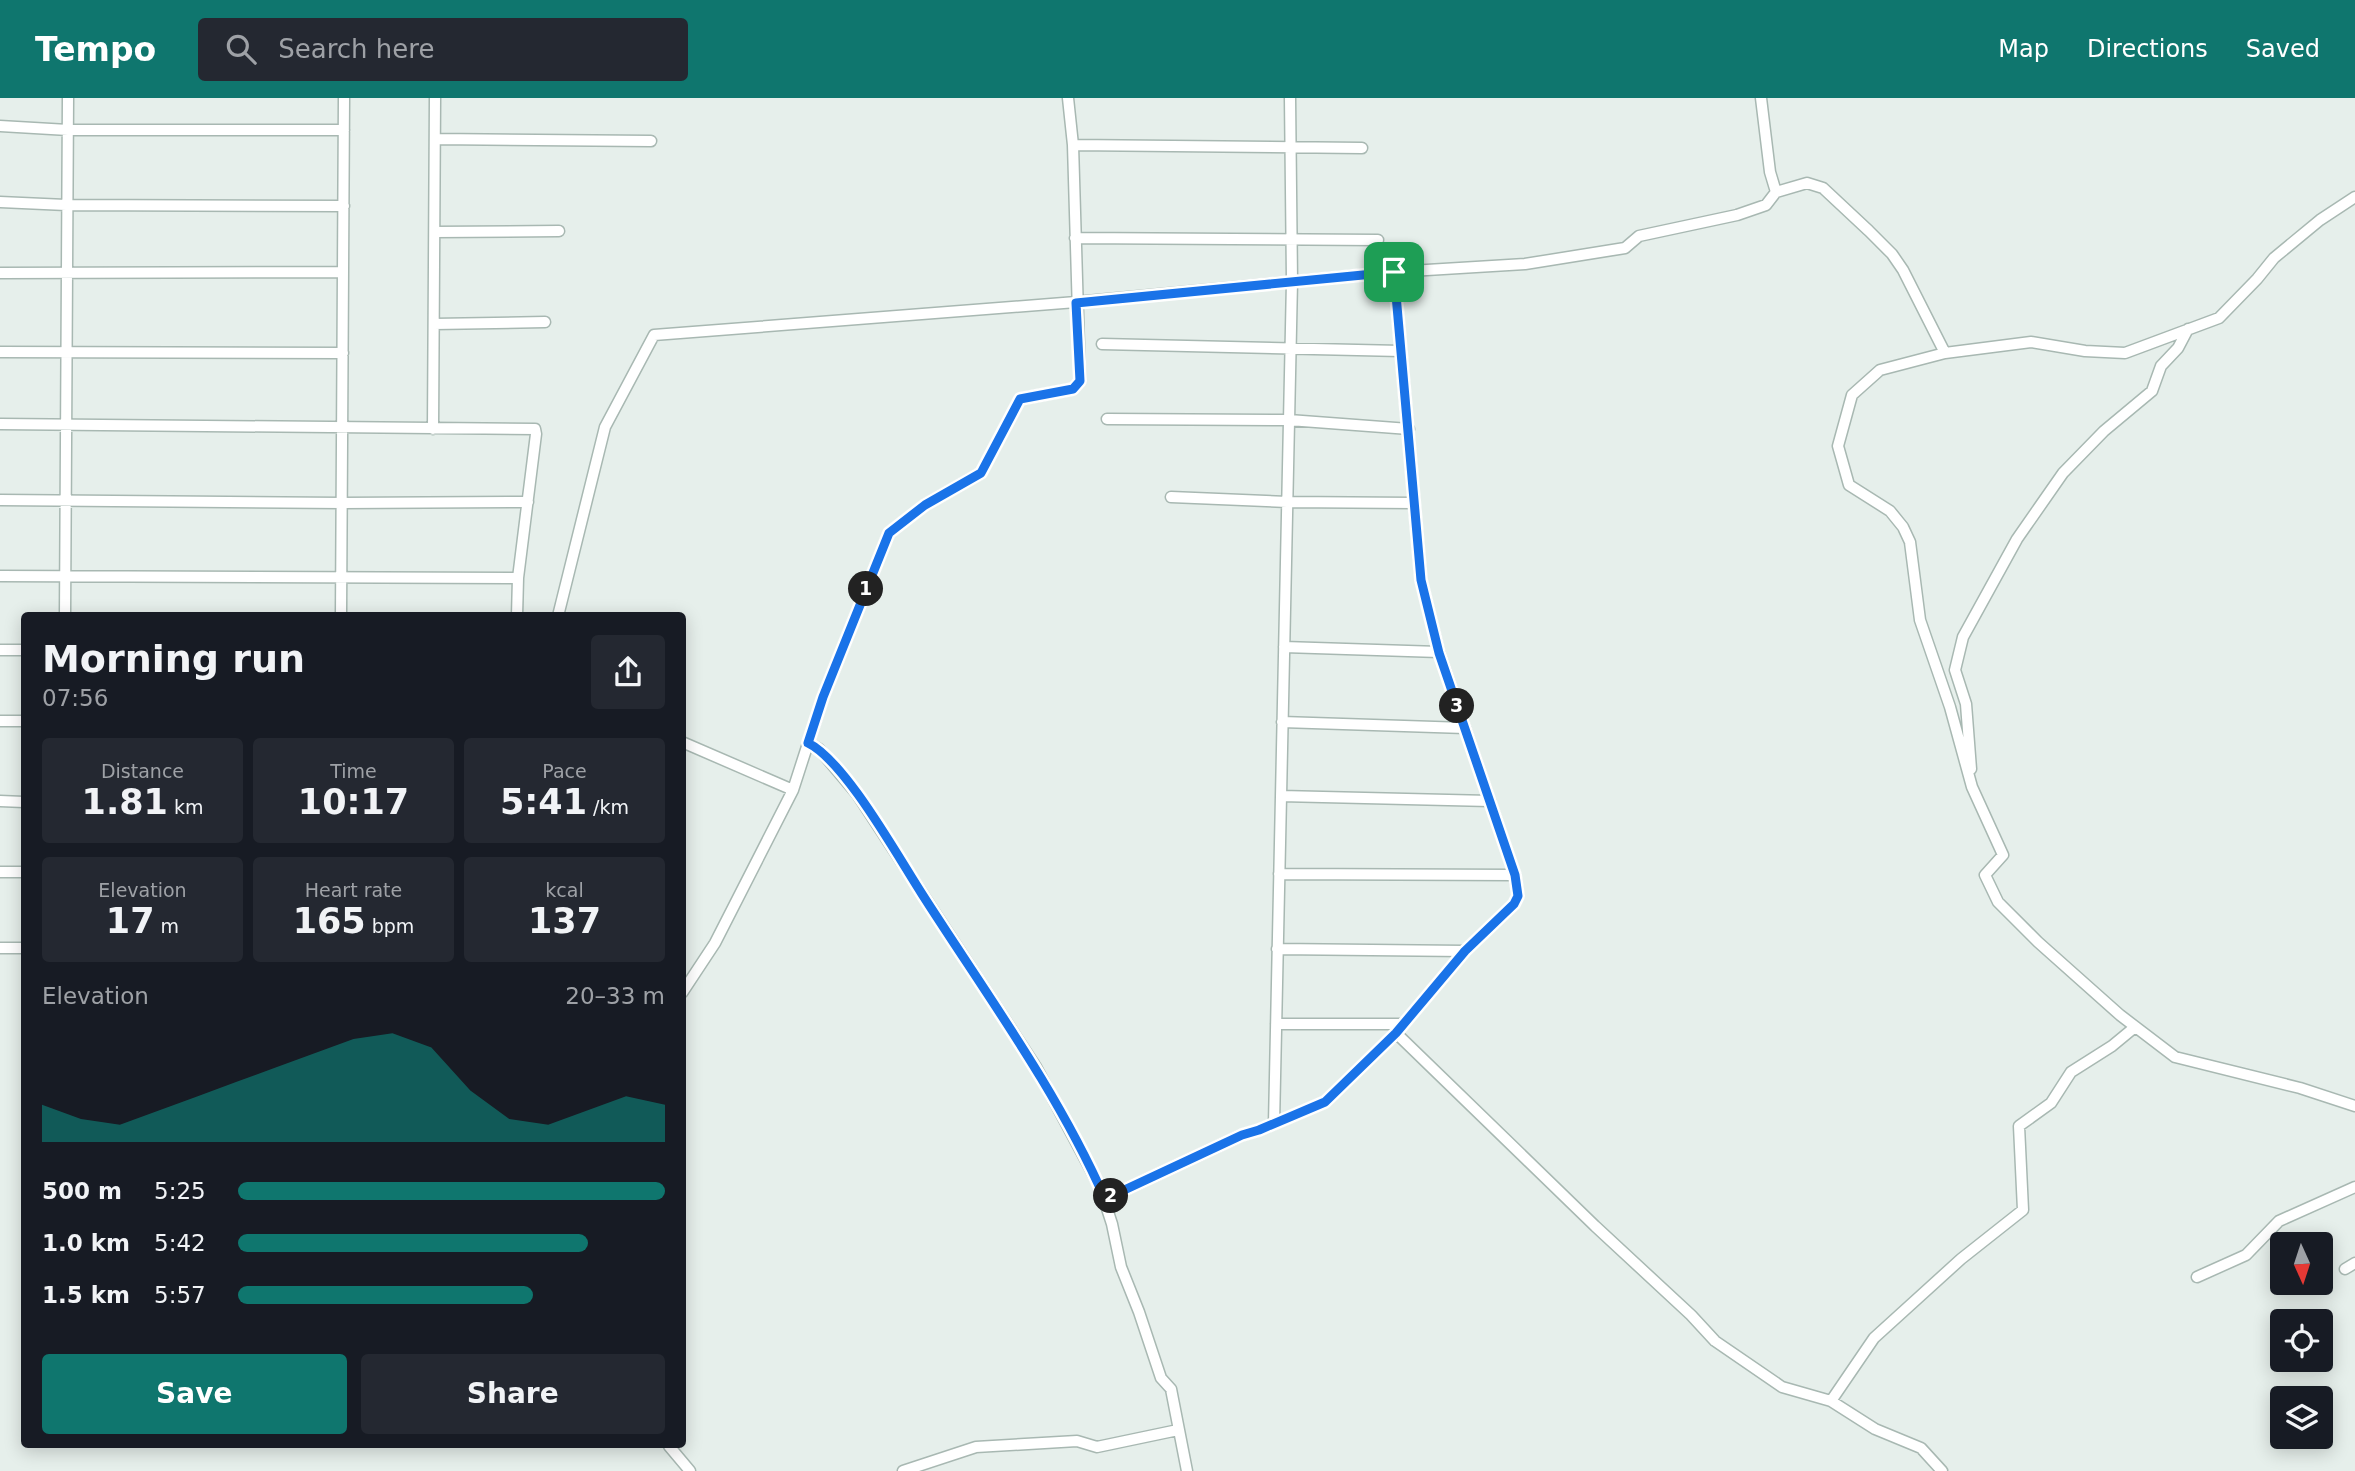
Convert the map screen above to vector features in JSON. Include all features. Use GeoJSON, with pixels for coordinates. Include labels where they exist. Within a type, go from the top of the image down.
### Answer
{"type":"FeatureCollection","features":[{"type":"Feature","properties":{"kind":"street"},"geometry":{"type":"LineString","coordinates":[[65,612],[68,98]]}},
{"type":"Feature","properties":{"kind":"street"},"geometry":{"type":"LineString","coordinates":[[341,612],[344,98]]}},
{"type":"Feature","properties":{"kind":"street"},"geometry":{"type":"LineString","coordinates":[[433,429],[435,98]]}},
{"type":"Feature","properties":{"kind":"street"},"geometry":{"type":"LineString","coordinates":[[686,987],[715,943],[793,790],[823,697],[889,533],[925,505],[981,473],[1020,399],[1073,389],[1080,381],[1073,145],[1068,98]]}},
{"type":"Feature","properties":{"kind":"street"},"geometry":{"type":"LineString","coordinates":[[1274,1124],[1292,281],[1290,98]]}},
{"type":"Feature","properties":{"kind":"street"},"geometry":{"type":"LineString","coordinates":[[1761,98],[1770,172],[1776,192]]}},
{"type":"Feature","properties":{"kind":"street"},"geometry":{"type":"LineString","coordinates":[[0,126],[68,130],[344,130]]}},
{"type":"Feature","properties":{"kind":"street"},"geometry":{"type":"LineString","coordinates":[[436,139],[651,141]]}},
{"type":"Feature","properties":{"kind":"street"},"geometry":{"type":"LineString","coordinates":[[1073,145],[1362,149]]}},
{"type":"Feature","properties":{"kind":"street"},"geometry":{"type":"LineString","coordinates":[[559,612],[605,427],[654,335],[1076,303],[1394,272],[1525,264],[1625,248],[1639,236],[1737,215],[1766,205],[1776,192],[1807,183],[1823,188],[1892,254],[1903,270],[1945,353]]}},
{"type":"Feature","properties":{"kind":"street"},"geometry":{"type":"LineString","coordinates":[[2355,197],[2320,220],[2274,258],[2219,318],[2125,353],[2085,352],[2031,342],[1945,353],[1880,370],[1852,395],[1838,446],[1849,485],[1890,511],[1903,527],[1910,542],[1920,620],[1950,707],[1972,787],[2003,856],[1985,875],[1998,902],[2038,942],[2135,1027],[2175,1057],[2300,1088],[2355,1106]]}},
{"type":"Feature","properties":{"kind":"street"},"geometry":{"type":"LineString","coordinates":[[0,202],[66,205],[344,206]]}},
{"type":"Feature","properties":{"kind":"street"},"geometry":{"type":"LineString","coordinates":[[435,232],[559,231]]}},
{"type":"Feature","properties":{"kind":"street"},"geometry":{"type":"LineString","coordinates":[[1075,238],[1378,240]]}},
{"type":"Feature","properties":{"kind":"street"},"geometry":{"type":"LineString","coordinates":[[0,273],[342,272]]}},
{"type":"Feature","properties":{"kind":"street"},"geometry":{"type":"LineString","coordinates":[[1105,1199],[1242,1135],[1325,1102],[1399,1029],[1465,951],[1514,904],[1518,896],[1515,875],[1439,653],[1421,580],[1394,272]]}},
{"type":"Feature","properties":{"kind":"street"},"geometry":{"type":"LineString","coordinates":[[434,324],[545,322]]}},
{"type":"Feature","properties":{"kind":"street"},"geometry":{"type":"LineString","coordinates":[[1972,787],[1966,704],[1955,670],[1963,637],[2017,539],[2063,473],[2152,390],[2161,366],[2178,348],[2188,329]]}},
{"type":"Feature","properties":{"kind":"street"},"geometry":{"type":"LineString","coordinates":[[1102,344],[1402,351]]}},
{"type":"Feature","properties":{"kind":"street"},"geometry":{"type":"LineString","coordinates":[[0,352],[342,353]]}},
{"type":"Feature","properties":{"kind":"street"},"geometry":{"type":"LineString","coordinates":[[1107,419],[1289,421],[1409,429]]}},
{"type":"Feature","properties":{"kind":"street"},"geometry":{"type":"LineString","coordinates":[[0,424],[535,429],[518,578],[517,612]]}},
{"type":"Feature","properties":{"kind":"street"},"geometry":{"type":"LineString","coordinates":[[1171,497],[1287,502],[1414,503]]}},
{"type":"Feature","properties":{"kind":"street"},"geometry":{"type":"LineString","coordinates":[[0,500],[528,502]]}},
{"type":"Feature","properties":{"kind":"street"},"geometry":{"type":"LineString","coordinates":[[0,576],[518,578]]}},
{"type":"Feature","properties":{"kind":"street"},"geometry":{"type":"LineString","coordinates":[[1284,647],[1439,653]]}},
{"type":"Feature","properties":{"kind":"street"},"geometry":{"type":"LineString","coordinates":[[0,650],[21,650]]}},
{"type":"Feature","properties":{"kind":"street"},"geometry":{"type":"LineString","coordinates":[[0,721],[21,722]]}},
{"type":"Feature","properties":{"kind":"street"},"geometry":{"type":"LineString","coordinates":[[1282,722],[1465,728]]}},
{"type":"Feature","properties":{"kind":"street"},"geometry":{"type":"LineString","coordinates":[[808,743],[819,749],[857,794],[1036,1067],[1105,1199],[1121,1267],[1161,1378],[1171,1390],[1187,1471]]}},
{"type":"Feature","properties":{"kind":"street"},"geometry":{"type":"LineString","coordinates":[[686,744],[793,790]]}},
{"type":"Feature","properties":{"kind":"street"},"geometry":{"type":"LineString","coordinates":[[1281,796],[1490,801]]}},
{"type":"Feature","properties":{"kind":"street"},"geometry":{"type":"LineString","coordinates":[[0,801],[21,802]]}},
{"type":"Feature","properties":{"kind":"street"},"geometry":{"type":"LineString","coordinates":[[0,872],[21,872]]}},
{"type":"Feature","properties":{"kind":"street"},"geometry":{"type":"LineString","coordinates":[[1279,874],[1515,875]]}},
{"type":"Feature","properties":{"kind":"street"},"geometry":{"type":"LineString","coordinates":[[0,948],[21,948]]}},
{"type":"Feature","properties":{"kind":"street"},"geometry":{"type":"LineString","coordinates":[[1278,949],[1465,951]]}},
{"type":"Feature","properties":{"kind":"street"},"geometry":{"type":"LineString","coordinates":[[1276,1024],[1399,1029],[1595,1226],[1691,1315],[1715,1341],[1782,1387],[1831,1401],[1875,1429],[1921,1448],[1942,1471]]}},
{"type":"Feature","properties":{"kind":"street"},"geometry":{"type":"LineString","coordinates":[[1831,1401],[1874,1338],[1961,1259],[2023,1210],[2019,1126],[2051,1103],[2071,1072],[2112,1046],[2135,1027]]}},
{"type":"Feature","properties":{"kind":"street"},"geometry":{"type":"LineString","coordinates":[[2197,1277],[2246,1255],[2279,1221],[2355,1187]]}},
{"type":"Feature","properties":{"kind":"street"},"geometry":{"type":"LineString","coordinates":[[2346,1269],[2355,1263]]}},
{"type":"Feature","properties":{"kind":"street"},"geometry":{"type":"LineString","coordinates":[[903,1471],[976,1447],[1077,1441],[1097,1447],[1178,1430]]}},
{"type":"Feature","properties":{"kind":"street"},"geometry":{"type":"LineString","coordinates":[[671,1448],[690,1471]]}},
{"type":"Feature","properties":{"kind":"route"},"geometry":{"type":"LineString","coordinates":[[1394,272],[1421,580],[1439,653],[1518,883],[1518,896],[1514,904],[1465,951],[1396,1033],[1325,1102],[1242,1135],[1105,1199],[1036,1067],[857,794],[819,749],[808,743],[823,697],[889,533],[925,505],[981,473],[1020,399],[1073,389],[1080,381],[1076,303],[1394,272]]}}]}
